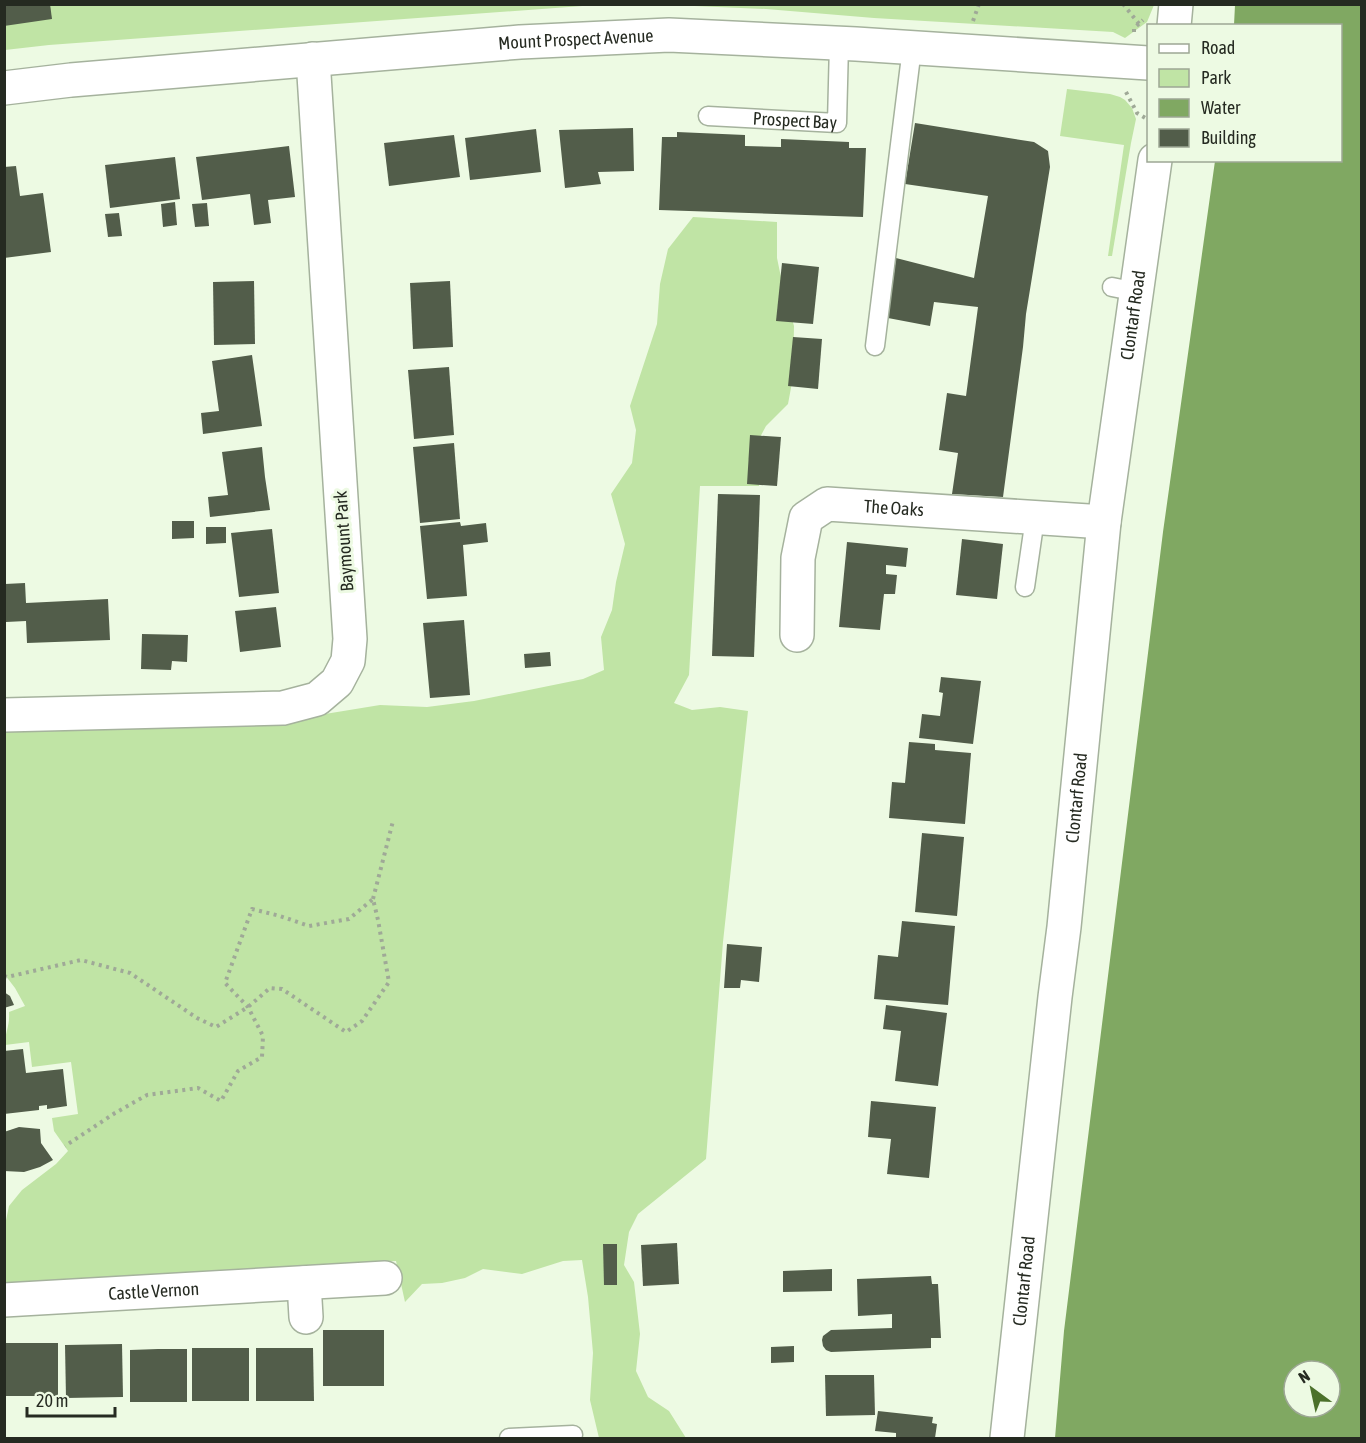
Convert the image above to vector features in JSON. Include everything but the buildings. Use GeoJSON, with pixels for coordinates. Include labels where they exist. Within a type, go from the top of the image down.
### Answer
{"type":"FeatureCollection","features":[{"type":"Feature","properties":{"kind":"street"},"geometry":{"type":"LineString","coordinates":[[1162,24],[1176,4]]}},
{"type":"Feature","properties":{"kind":"street","name":"Mount Prospect Avenue"},"geometry":{"type":"LineString","coordinates":[[4,88],[71,80],[520,42],[669,35],[912,48],[1138,72]]}},
{"type":"Feature","properties":{"kind":"street","name":"Baymount Park"},"geometry":{"type":"LineString","coordinates":[[4,715],[283,708],[316,699],[337,682],[348,661],[350,639],[313,59]]}},
{"type":"Feature","properties":{"kind":"street","name":"Clontarf Road"},"geometry":{"type":"LineString","coordinates":[[1007,1438],[1064,927],[1104,522],[1124,290],[1155,162]]}},
{"type":"Feature","properties":{"kind":"street","name":"The Oaks"},"geometry":{"type":"LineString","coordinates":[[797,636],[798,558],[806,518],[827,504],[1104,522]]}},
{"type":"Feature","properties":{"kind":"street","name":"Castle Vernon"},"geometry":{"type":"LineString","coordinates":[[4,1300],[385,1278]]}},
{"type":"Feature","properties":{"kind":"street"},"geometry":{"type":"LineString","coordinates":[[304,1283],[306,1317]]}},
{"type":"Feature","properties":{"kind":"lane","name":"Prospect Bay"},"geometry":{"type":"LineString","coordinates":[[708,116],[837,123],[839,44]]}},
{"type":"Feature","properties":{"kind":"lane"},"geometry":{"type":"LineString","coordinates":[[875,346],[912,48]]}},
{"type":"Feature","properties":{"kind":"lane"},"geometry":{"type":"LineString","coordinates":[[1025,587],[1035,518]]}},
{"type":"Feature","properties":{"kind":"lane"},"geometry":{"type":"LineString","coordinates":[[509,1438],[573,1435]]}},
{"type":"Feature","properties":{"kind":"path"},"geometry":{"type":"LineString","coordinates":[[1124,4],[1153,24]]}},
{"type":"Feature","properties":{"kind":"path"},"geometry":{"type":"LineString","coordinates":[[1138,72],[1126,92],[1137,113],[1147,119]]}},
{"type":"Feature","properties":{"kind":"path"},"geometry":{"type":"LineString","coordinates":[[4,976],[81,960],[130,973],[197,1018],[216,1027],[248,1007],[270,988],[282,989],[346,1032],[362,1021],[389,982],[373,899],[393,821]]}},
{"type":"Feature","properties":{"kind":"path"},"geometry":{"type":"LineString","coordinates":[[65,1146],[147,1095],[198,1088],[222,1101],[238,1071],[262,1057],[263,1036],[248,1007],[225,983],[252,909],[309,926],[349,919],[373,899]]}},
{"type":"Feature","properties":{"kind":"green space"},"geometry":{"type":"Polygon","coordinates":[[[1154,4],[1147,22],[1125,38],[1113,32],[671,5],[1154,4]]]}},
{"type":"Feature","properties":{"kind":"green space"},"geometry":{"type":"Polygon","coordinates":[[[4,5],[596,5],[5,50],[4,5]]]}},
{"type":"Feature","properties":{"kind":"green space"},"geometry":{"type":"Polygon","coordinates":[[[1067,89],[1120,97],[1132,108],[1136,119],[1112,256],[1108,256],[1124,145],[1060,136],[1067,89]]]}},
{"type":"Feature","properties":{"kind":"green space"},"geometry":{"type":"Polygon","coordinates":[[[693,217],[777,222],[777,258],[794,326],[793,377],[788,404],[766,426],[758,441],[759,486],[700,486],[689,675],[674,703],[692,710],[720,707],[748,711],[723,942],[706,1159],[638,1214],[629,1232],[624,1265],[634,1282],[640,1334],[636,1371],[648,1397],[669,1411],[686,1438],[599,1438],[590,1400],[593,1353],[582,1260],[563,1261],[522,1274],[483,1269],[465,1278],[422,1284],[405,1302],[396,1261],[5,1284],[5,1225],[9,1206],[22,1190],[56,1164],[68,1151],[54,1131],[52,1118],[78,1114],[71,1062],[32,1067],[29,1042],[5,1045],[9,1012],[25,1006],[5,975],[5,728],[90,730],[131,721],[270,723],[380,705],[427,707],[474,701],[583,679],[604,670],[601,637],[612,610],[625,544],[611,494],[632,463],[636,430],[630,406],[657,324],[660,284],[668,249],[693,217]]]}},
{"type":"Feature","properties":{"kind":"water"},"geometry":{"type":"Polygon","coordinates":[[[1235,5],[1361,5],[1361,1438],[1055,1438],[1064,1331],[1163,532],[1215,162],[1342,162],[1342,24],[1234,24],[1235,5]]]}}]}
